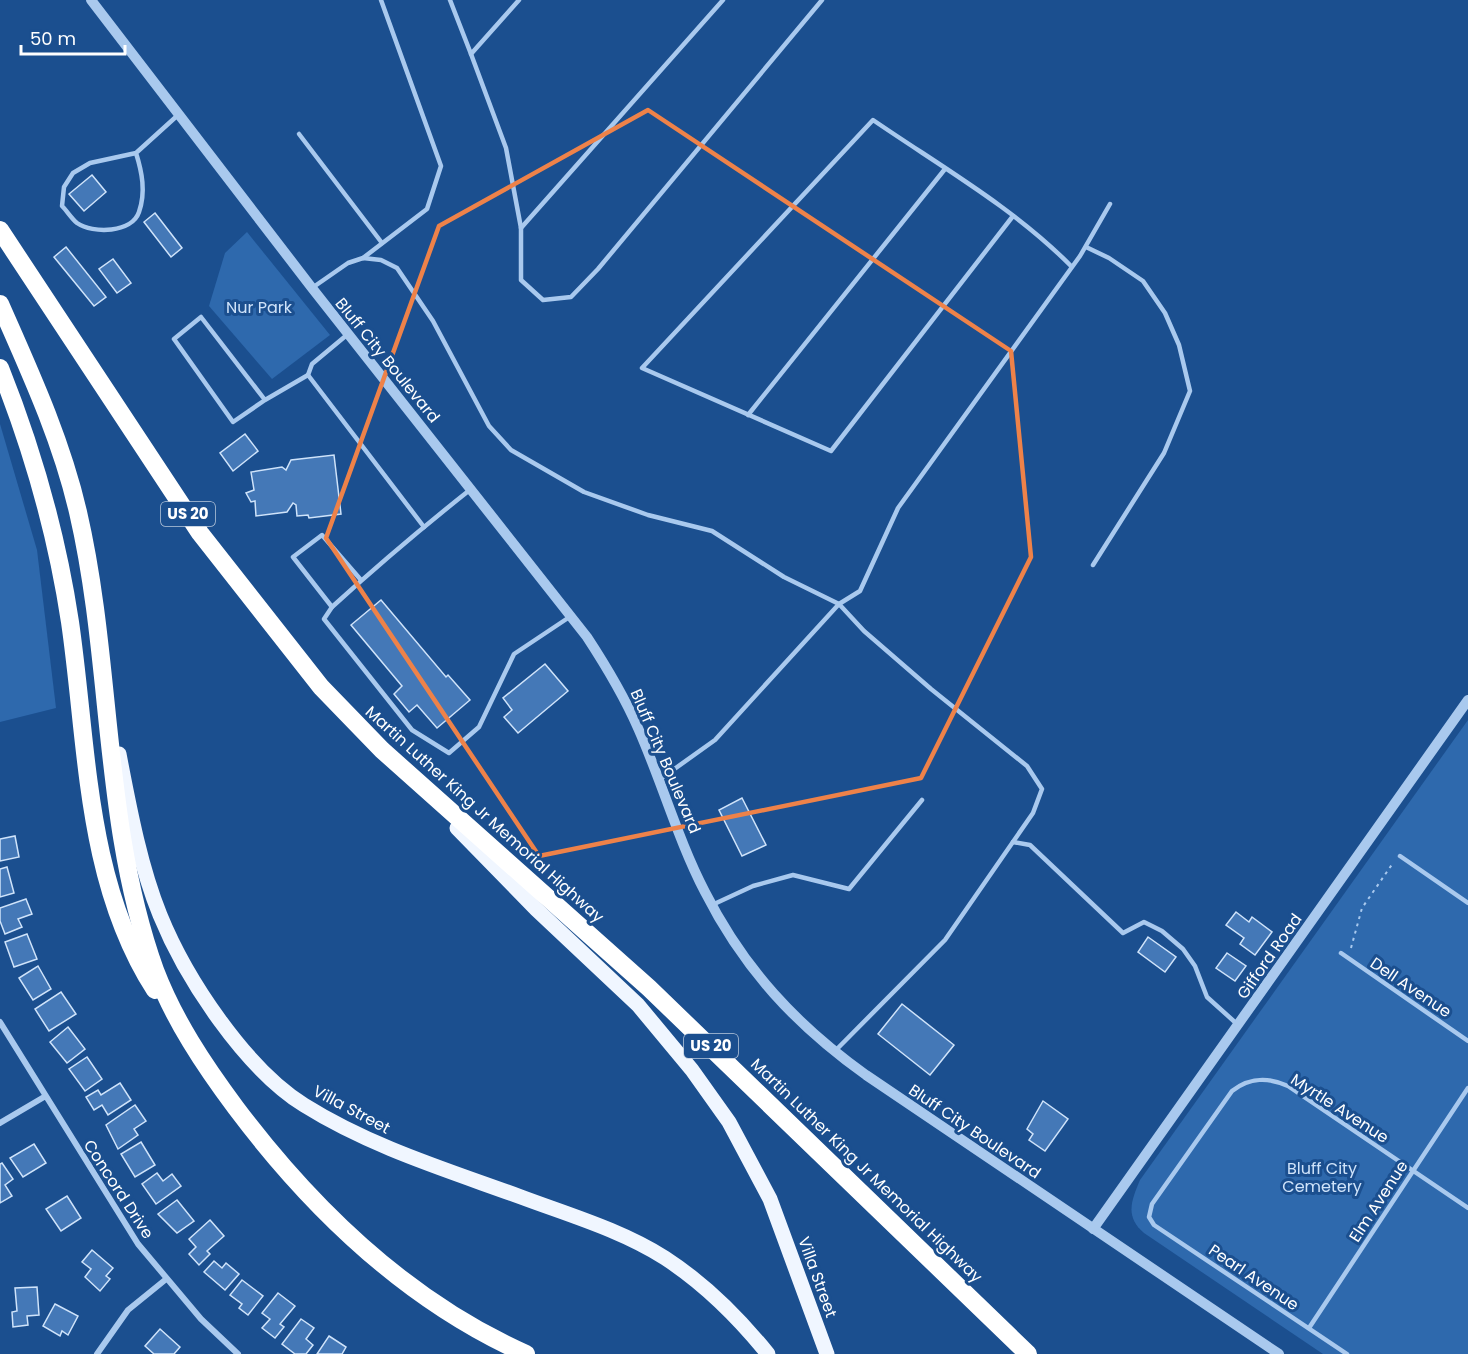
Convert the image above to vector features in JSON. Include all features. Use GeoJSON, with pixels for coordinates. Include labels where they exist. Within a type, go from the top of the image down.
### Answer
{"type":"FeatureCollection","features":[{"type":"Feature","properties":{"kind":"highway","name":"Martin Luther King Jr Memorial Highway"},"geometry":{"type":"LineString","coordinates":[[0,230],[200,533],[321,687],[382,750],[649,988],[1028,1354]]}},
{"type":"Feature","properties":{"kind":"highway"},"geometry":{"type":"LineString","coordinates":[[0,304],[48,412],[78,512],[103,681],[114,790],[135,898],[156,971],[197,1056]]}},
{"type":"Feature","properties":{"kind":"highway"},"geometry":{"type":"LineString","coordinates":[[0,368],[14,402],[53,536],[70,620],[92,810],[106,875],[135,958],[197,1056],[256,1134],[305,1192],[364,1248],[429,1299],[498,1342],[526,1354]]}},
{"type":"Feature","properties":{"kind":"main road","name":"Villa Street"},"geometry":{"type":"LineString","coordinates":[[103,681],[132,820],[160,915],[208,1005],[256,1064],[302,1103],[361,1137],[602,1226],[663,1257],[704,1287],[745,1325],[768,1354]]}},
{"type":"Feature","properties":{"kind":"main road","name":"Villa Street"},"geometry":{"type":"LineString","coordinates":[[382,750],[536,909],[638,1005],[692,1070],[729,1122],[770,1198],[827,1354]]}},
{"type":"Feature","properties":{"kind":"street","name":"Bluff City Boulevard"},"geometry":{"type":"LineString","coordinates":[[91,0],[312,288],[472,488],[606,665],[624,697],[712,905],[742,955],[762,981],[810,1033],[834,1052],[1279,1354]]}},
{"type":"Feature","properties":{"kind":"street","name":"Gifford Road"},"geometry":{"type":"LineString","coordinates":[[1093,1229],[1468,700]]}},
{"type":"Feature","properties":{"kind":"street","name":"Concord Drive"},"geometry":{"type":"LineString","coordinates":[[0,1022],[121,1218],[165,1280],[238,1354]]}},
{"type":"Feature","properties":{"kind":"street"},"geometry":{"type":"LineString","coordinates":[[0,1122],[44,1096]]}},
{"type":"Feature","properties":{"kind":"street"},"geometry":{"type":"LineString","coordinates":[[97,1354],[114,1326],[128,1310],[165,1280]]}},
{"type":"Feature","properties":{"kind":"lane"},"geometry":{"type":"LineString","coordinates":[[312,288],[348,263],[363,258],[427,209],[441,166],[381,0]]}},
{"type":"Feature","properties":{"kind":"lane"},"geometry":{"type":"LineString","coordinates":[[450,0],[506,148],[521,228],[521,280],[543,300],[571,297],[613,252],[822,0]]}},
{"type":"Feature","properties":{"kind":"lane"},"geometry":{"type":"LineString","coordinates":[[471,54],[519,0]]}},
{"type":"Feature","properties":{"kind":"lane"},"geometry":{"type":"LineString","coordinates":[[521,228],[723,0]]}},
{"type":"Feature","properties":{"kind":"lane"},"geometry":{"type":"LineString","coordinates":[[136,153],[143,177],[139,214],[131,222],[117,229],[96,229],[78,223],[62,206],[64,187],[73,173],[90,163],[136,153],[178,115]]}},
{"type":"Feature","properties":{"kind":"lane"},"geometry":{"type":"LineString","coordinates":[[1013,216],[831,451],[642,368],[873,120],[945,169],[1013,216],[1041,236],[1071,266]]}},
{"type":"Feature","properties":{"kind":"lane"},"geometry":{"type":"LineString","coordinates":[[299,134],[382,243]]}},
{"type":"Feature","properties":{"kind":"lane"},"geometry":{"type":"LineString","coordinates":[[748,415],[945,169]]}},
{"type":"Feature","properties":{"kind":"lane"},"geometry":{"type":"LineString","coordinates":[[659,780],[715,740],[839,604],[860,591],[898,508],[1086,247],[1110,204]]}},
{"type":"Feature","properties":{"kind":"lane"},"geometry":{"type":"LineString","coordinates":[[1086,247],[1109,258],[1143,281],[1165,313],[1175,334],[1190,391],[1164,453],[1092,565]]}},
{"type":"Feature","properties":{"kind":"lane"},"geometry":{"type":"LineString","coordinates":[[363,258],[381,260],[397,268],[433,321],[489,426],[511,450],[584,492],[648,515],[712,531],[784,578],[839,604],[864,632],[1027,766],[1042,789],[1033,813],[945,940],[834,1052]]}},
{"type":"Feature","properties":{"kind":"lane"},"geometry":{"type":"LineString","coordinates":[[265,400],[201,317],[174,339],[233,422],[308,375],[312,364],[348,333]]}},
{"type":"Feature","properties":{"kind":"lane"},"geometry":{"type":"LineString","coordinates":[[308,375],[424,527]]}},
{"type":"Feature","properties":{"kind":"lane"},"geometry":{"type":"LineString","coordinates":[[472,488],[361,580],[324,619],[412,730],[449,753],[479,727],[514,654],[571,616]]}},
{"type":"Feature","properties":{"kind":"lane"},"geometry":{"type":"LineString","coordinates":[[332,608],[293,557],[322,535],[361,580]]}},
{"type":"Feature","properties":{"kind":"lane"},"geometry":{"type":"LineString","coordinates":[[712,905],[753,886],[793,875],[849,889],[922,800]]}},
{"type":"Feature","properties":{"kind":"lane"},"geometry":{"type":"LineString","coordinates":[[1013,842],[1030,845],[1123,933],[1144,922],[1162,931],[1183,949],[1195,966],[1206,997],[1239,1026]]}},
{"type":"Feature","properties":{"kind":"lane"},"geometry":{"type":"LineString","coordinates":[[1401,855],[1468,903]]}},
{"type":"Feature","properties":{"kind":"lane","name":"Dell Avenue"},"geometry":{"type":"LineString","coordinates":[[1341,953],[1468,1041]]}},
{"type":"Feature","properties":{"kind":"lane","name":"Myrtle Avenue"},"geometry":{"type":"LineString","coordinates":[[1149,1217],[1152,1204],[1227,1098],[1239,1085],[1269,1079],[1288,1086],[1468,1208]]}},
{"type":"Feature","properties":{"kind":"lane","name":"Elm Avenue"},"geometry":{"type":"LineString","coordinates":[[1309,1328],[1468,1088]]}},
{"type":"Feature","properties":{"kind":"lane","name":"Pearl Avenue"},"geometry":{"type":"LineString","coordinates":[[1149,1217],[1154,1225],[1347,1354]]}},
{"type":"Feature","properties":{"kind":"path"},"geometry":{"type":"LineString","coordinates":[[1349,959],[1362,908],[1377,883],[1401,855]]}},
{"type":"Feature","properties":{"kind":"highlighted area"},"geometry":{"type":"Polygon","coordinates":[[[648,110],[1011,351],[1031,557],[921,778],[539,856],[326,538],[439,226],[648,110]]]}},
{"type":"Feature","properties":{"kind":"green space","name":"Nur Park"},"geometry":{"type":"Polygon","coordinates":[[[247,232],[330,335],[272,379],[209,306],[225,253],[247,232]]]}},
{"type":"Feature","properties":{"kind":"green space"},"geometry":{"type":"Polygon","coordinates":[[[0,424],[37,550],[56,708],[0,722],[0,424]]]}},
{"type":"Feature","properties":{"kind":"green space","name":"Bluff City Cemetery"},"geometry":{"type":"Polygon","coordinates":[[[1468,720],[1468,1354],[1323,1354],[1144,1233],[1134,1221],[1132,1202],[1140,1180],[1468,720]]]}},
{"type":"Feature","properties":{"kind":"building"},"geometry":{"type":"Polygon","coordinates":[[[92,175],[106,192],[84,211],[69,194],[92,175]]]}},
{"type":"Feature","properties":{"kind":"building"},"geometry":{"type":"Polygon","coordinates":[[[155,213],[182,248],[171,257],[144,222],[155,213]]]}},
{"type":"Feature","properties":{"kind":"building"},"geometry":{"type":"Polygon","coordinates":[[[66,247],[106,297],[94,306],[54,257],[66,247]]]}},
{"type":"Feature","properties":{"kind":"building"},"geometry":{"type":"Polygon","coordinates":[[[113,259],[131,283],[117,293],[99,269],[113,259]]]}},
{"type":"Feature","properties":{"kind":"building"},"geometry":{"type":"Polygon","coordinates":[[[245,434],[258,451],[233,471],[220,453],[245,434]]]}},
{"type":"Feature","properties":{"kind":"building"},"geometry":{"type":"Polygon","coordinates":[[[334,455],[341,514],[309,518],[308,515],[297,516],[296,505],[293,503],[287,512],[256,516],[255,501],[251,502],[246,493],[254,490],[251,472],[282,467],[286,470],[291,460],[334,455]]]}},
{"type":"Feature","properties":{"kind":"building"},"geometry":{"type":"Polygon","coordinates":[[[381,600],[446,677],[448,675],[470,700],[437,728],[417,705],[409,712],[394,694],[402,686],[351,625],[381,600]]]}},
{"type":"Feature","properties":{"kind":"building"},"geometry":{"type":"Polygon","coordinates":[[[545,664],[568,691],[518,733],[504,717],[512,710],[503,698],[545,664]]]}},
{"type":"Feature","properties":{"kind":"building"},"geometry":{"type":"Polygon","coordinates":[[[742,798],[766,845],[742,856],[719,810],[742,798]]]}},
{"type":"Feature","properties":{"kind":"building"},"geometry":{"type":"Polygon","coordinates":[[[15,836],[19,857],[0,861],[0,839],[15,836]]]}},
{"type":"Feature","properties":{"kind":"building"},"geometry":{"type":"Polygon","coordinates":[[[7,867],[14,893],[0,897],[0,869],[7,867]]]}},
{"type":"Feature","properties":{"kind":"building"},"geometry":{"type":"Polygon","coordinates":[[[26,899],[32,914],[18,919],[22,927],[5,934],[0,921],[0,908],[26,899]]]}},
{"type":"Feature","properties":{"kind":"building"},"geometry":{"type":"Polygon","coordinates":[[[1236,912],[1249,922],[1252,917],[1272,932],[1255,955],[1240,944],[1244,938],[1226,925],[1236,912]]]}},
{"type":"Feature","properties":{"kind":"building"},"geometry":{"type":"Polygon","coordinates":[[[27,934],[37,959],[14,967],[5,942],[27,934]]]}},
{"type":"Feature","properties":{"kind":"building"},"geometry":{"type":"Polygon","coordinates":[[[1148,937],[1176,957],[1165,972],[1138,952],[1148,937]]]}},
{"type":"Feature","properties":{"kind":"building"},"geometry":{"type":"Polygon","coordinates":[[[1227,953],[1246,966],[1235,981],[1216,968],[1227,953]]]}},
{"type":"Feature","properties":{"kind":"building"},"geometry":{"type":"Polygon","coordinates":[[[38,966],[51,989],[33,1000],[19,978],[38,966]]]}},
{"type":"Feature","properties":{"kind":"building"},"geometry":{"type":"Polygon","coordinates":[[[61,992],[76,1014],[49,1031],[35,1009],[61,992]]]}},
{"type":"Feature","properties":{"kind":"building"},"geometry":{"type":"Polygon","coordinates":[[[902,1004],[954,1045],[930,1075],[878,1034],[902,1004]]]}},
{"type":"Feature","properties":{"kind":"building"},"geometry":{"type":"Polygon","coordinates":[[[68,1027],[85,1049],[67,1063],[50,1042],[68,1027]]]}},
{"type":"Feature","properties":{"kind":"building"},"geometry":{"type":"Polygon","coordinates":[[[87,1057],[102,1079],[85,1091],[69,1069],[87,1057]]]}},
{"type":"Feature","properties":{"kind":"building"},"geometry":{"type":"Polygon","coordinates":[[[120,1083],[131,1100],[108,1115],[102,1105],[94,1110],[86,1097],[98,1090],[101,1095],[120,1083]]]}},
{"type":"Feature","properties":{"kind":"building"},"geometry":{"type":"Polygon","coordinates":[[[1043,1101],[1068,1119],[1045,1151],[1029,1140],[1033,1134],[1027,1129],[1043,1101]]]}},
{"type":"Feature","properties":{"kind":"building"},"geometry":{"type":"Polygon","coordinates":[[[135,1105],[146,1121],[134,1129],[138,1135],[118,1149],[106,1125],[135,1105]]]}},
{"type":"Feature","properties":{"kind":"building"},"geometry":{"type":"Polygon","coordinates":[[[141,1142],[155,1165],[135,1177],[121,1154],[141,1142]]]}},
{"type":"Feature","properties":{"kind":"building"},"geometry":{"type":"Polygon","coordinates":[[[34,1144],[46,1163],[23,1177],[10,1158],[34,1144]]]}},
{"type":"Feature","properties":{"kind":"building"},"geometry":{"type":"Polygon","coordinates":[[[2,1163],[13,1179],[5,1185],[12,1196],[0,1203],[0,1164],[2,1163]]]}},
{"type":"Feature","properties":{"kind":"building"},"geometry":{"type":"Polygon","coordinates":[[[157,1173],[163,1181],[172,1174],[181,1186],[156,1204],[142,1184],[157,1173]]]}},
{"type":"Feature","properties":{"kind":"building"},"geometry":{"type":"Polygon","coordinates":[[[67,1196],[81,1218],[61,1231],[46,1209],[67,1196]]]}},
{"type":"Feature","properties":{"kind":"building"},"geometry":{"type":"Polygon","coordinates":[[[177,1200],[194,1221],[177,1233],[158,1214],[177,1200]]]}},
{"type":"Feature","properties":{"kind":"building"},"geometry":{"type":"Polygon","coordinates":[[[210,1220],[224,1236],[207,1251],[210,1254],[199,1265],[189,1254],[196,1247],[189,1239],[210,1220]]]}},
{"type":"Feature","properties":{"kind":"building"},"geometry":{"type":"Polygon","coordinates":[[[92,1250],[113,1268],[106,1276],[110,1279],[100,1291],[85,1277],[91,1269],[82,1262],[92,1250]]]}},
{"type":"Feature","properties":{"kind":"building"},"geometry":{"type":"Polygon","coordinates":[[[214,1261],[222,1268],[226,1263],[239,1274],[225,1290],[204,1272],[214,1261]]]}},
{"type":"Feature","properties":{"kind":"building"},"geometry":{"type":"Polygon","coordinates":[[[242,1280],[263,1296],[248,1315],[239,1308],[242,1304],[230,1295],[242,1280]]]}},
{"type":"Feature","properties":{"kind":"building"},"geometry":{"type":"Polygon","coordinates":[[[37,1287],[39,1315],[27,1316],[28,1325],[13,1327],[12,1312],[17,1311],[15,1288],[37,1287]]]}},
{"type":"Feature","properties":{"kind":"building"},"geometry":{"type":"Polygon","coordinates":[[[278,1293],[295,1306],[280,1324],[284,1327],[275,1338],[262,1328],[270,1319],[262,1313],[278,1293]]]}},
{"type":"Feature","properties":{"kind":"building"},"geometry":{"type":"Polygon","coordinates":[[[55,1304],[78,1316],[68,1335],[62,1331],[60,1336],[43,1326],[55,1304]]]}},
{"type":"Feature","properties":{"kind":"building"},"geometry":{"type":"Polygon","coordinates":[[[301,1319],[314,1328],[306,1339],[313,1345],[306,1354],[295,1354],[282,1344],[301,1319]]]}},
{"type":"Feature","properties":{"kind":"building"},"geometry":{"type":"Polygon","coordinates":[[[160,1329],[180,1347],[174,1354],[154,1354],[145,1346],[160,1329]]]}},
{"type":"Feature","properties":{"kind":"building"},"geometry":{"type":"Polygon","coordinates":[[[329,1336],[346,1347],[342,1354],[317,1354],[329,1336]]]}}]}
